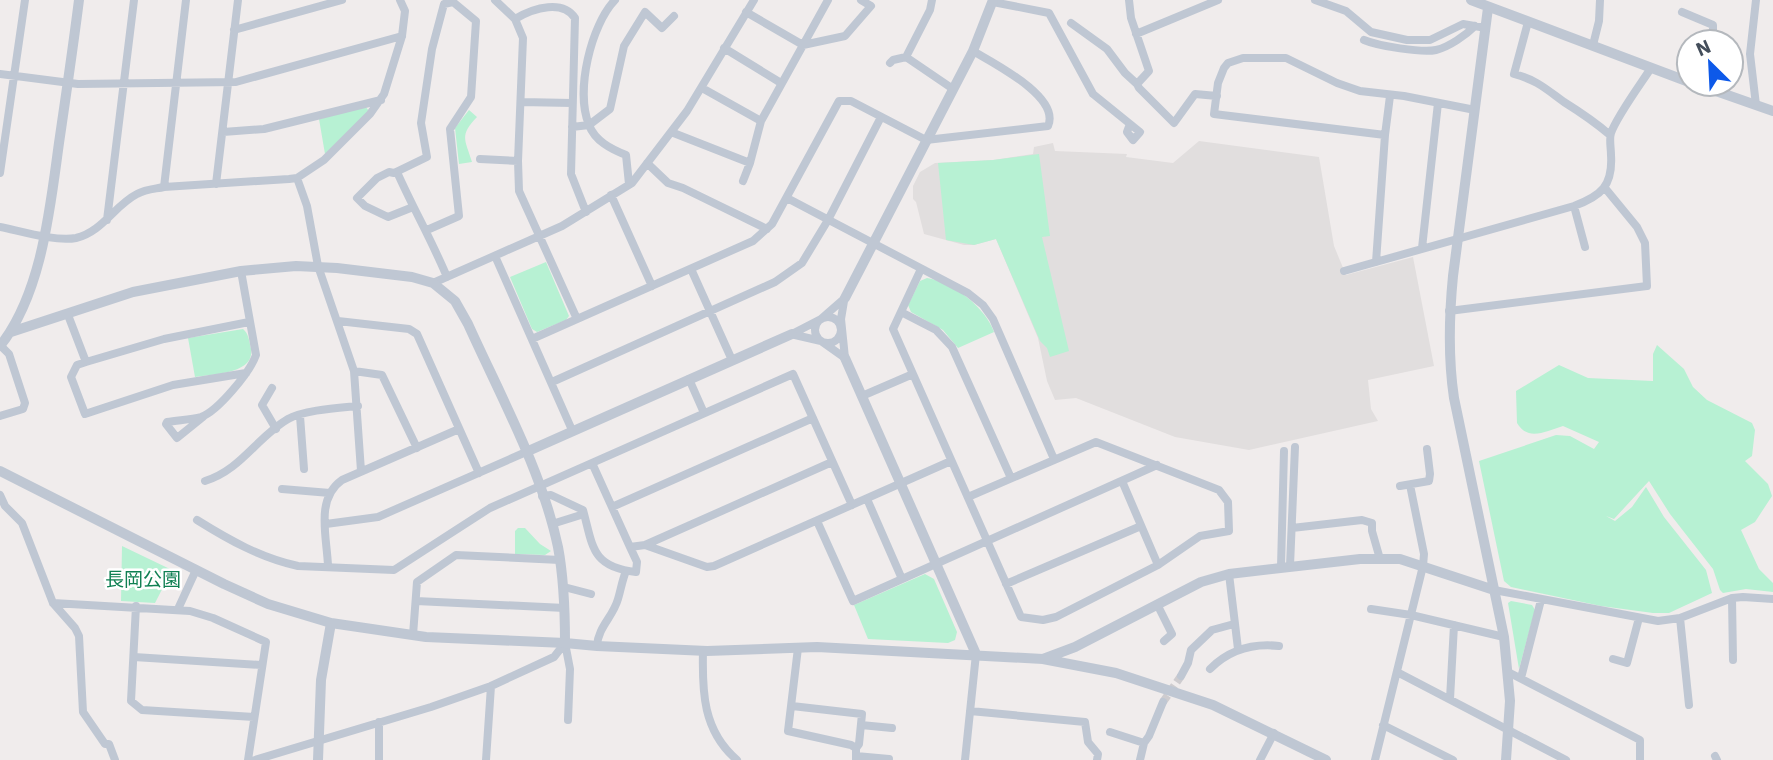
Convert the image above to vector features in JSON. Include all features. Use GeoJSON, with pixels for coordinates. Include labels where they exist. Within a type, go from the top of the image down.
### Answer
{"type":"FeatureCollection","features":[{"type":"Feature","properties":{"kind":"street"},"geometry":{"type":"LineString","coordinates":[[0,173],[25,0]]}},
{"type":"Feature","properties":{"kind":"street"},"geometry":{"type":"LineString","coordinates":[[0,416],[23,409],[25,403],[9,354],[0,346],[11,332],[29,290],[45,235],[79,0]]}},
{"type":"Feature","properties":{"kind":"street"},"geometry":{"type":"LineString","coordinates":[[107,219],[134,0]]}},
{"type":"Feature","properties":{"kind":"street"},"geometry":{"type":"LineString","coordinates":[[164,187],[186,0]]}},
{"type":"Feature","properties":{"kind":"street"},"geometry":{"type":"LineString","coordinates":[[216,184],[238,0]]}},
{"type":"Feature","properties":{"kind":"street"},"geometry":{"type":"LineString","coordinates":[[234,30],[342,0]]}},
{"type":"Feature","properties":{"kind":"street"},"geometry":{"type":"LineString","coordinates":[[0,227],[75,238],[107,219],[136,194],[164,187],[297,178],[328,157],[382,100],[402,37],[405,11],[400,0]]}},
{"type":"Feature","properties":{"kind":"street"},"geometry":{"type":"LineString","coordinates":[[495,0],[515,19],[523,38],[519,191],[577,319]]}},
{"type":"Feature","properties":{"kind":"street"},"geometry":{"type":"LineString","coordinates":[[615,0],[606,10],[588,59],[584,97],[589,125],[606,146],[626,155],[629,184]]}},
{"type":"Feature","properties":{"kind":"street"},"geometry":{"type":"LineString","coordinates":[[433,283],[539,236],[586,212],[629,184],[702,88],[754,0]]}},
{"type":"Feature","properties":{"kind":"street"},"geometry":{"type":"LineString","coordinates":[[743,181],[761,121],[828,0]]}},
{"type":"Feature","properties":{"kind":"street"},"geometry":{"type":"LineString","coordinates":[[746,12],[803,45],[845,36],[871,6],[862,0]]}},
{"type":"Feature","properties":{"kind":"street"},"geometry":{"type":"LineString","coordinates":[[906,57],[930,10],[932,0]]}},
{"type":"Feature","properties":{"kind":"street"},"geometry":{"type":"LineString","coordinates":[[1129,0],[1129,12],[1149,71],[1137,84]]}},
{"type":"Feature","properties":{"kind":"street"},"geometry":{"type":"LineString","coordinates":[[1136,34],[1203,3],[1218,0]]}},
{"type":"Feature","properties":{"kind":"street"},"geometry":{"type":"LineString","coordinates":[[1315,0],[1346,11],[1371,32],[1407,40],[1430,40],[1464,23],[1486,28]]}},
{"type":"Feature","properties":{"kind":"street"},"geometry":{"type":"LineString","coordinates":[[1471,0],[1488,4],[1528,22],[1675,77]]}},
{"type":"Feature","properties":{"kind":"street"},"geometry":{"type":"LineString","coordinates":[[1593,45],[1599,21],[1600,0]]}},
{"type":"Feature","properties":{"kind":"street"},"geometry":{"type":"LineString","coordinates":[[1756,0],[1750,49],[1756,105]]}},
{"type":"Feature","properties":{"kind":"street"},"geometry":{"type":"LineString","coordinates":[[515,19],[549,1],[563,2],[571,8],[576,25],[570,174],[586,212]]}},
{"type":"Feature","properties":{"kind":"street"},"geometry":{"type":"LineString","coordinates":[[965,760],[976,654],[845,358],[841,329],[845,298],[973,51],[993,1],[1049,13],[1093,94],[1129,124]]}},
{"type":"Feature","properties":{"kind":"street"},"geometry":{"type":"LineString","coordinates":[[413,207],[388,216],[365,206],[357,198],[377,178],[389,172],[397,172],[427,157],[421,123],[432,49],[444,4],[453,2],[476,21],[471,97],[450,129],[459,216],[427,230]]}},
{"type":"Feature","properties":{"kind":"street"},"geometry":{"type":"LineString","coordinates":[[1488,4],[1449,311],[1450,361],[1454,398],[1504,637],[1508,672],[1509,730],[1506,760]]}},
{"type":"Feature","properties":{"kind":"street"},"geometry":{"type":"LineString","coordinates":[[572,127],[589,125],[610,109],[624,46],[645,12],[662,28],[674,16]]}},
{"type":"Feature","properties":{"kind":"street"},"geometry":{"type":"LineString","coordinates":[[1682,12],[1713,25],[1713,28]]}},
{"type":"Feature","properties":{"kind":"street"},"geometry":{"type":"LineString","coordinates":[[1528,22],[1514,74],[1540,83],[1555,96],[1586,114],[1610,135]]}},
{"type":"Feature","properties":{"kind":"street"},"geometry":{"type":"LineString","coordinates":[[1071,23],[1107,49],[1125,73],[1174,123],[1195,94],[1217,96]]}},
{"type":"Feature","properties":{"kind":"street"},"geometry":{"type":"LineString","coordinates":[[1364,40],[1383,47],[1436,50],[1468,33],[1475,26]]}},
{"type":"Feature","properties":{"kind":"street"},"geometry":{"type":"LineString","coordinates":[[0,74],[68,83],[236,82],[402,37]]}},
{"type":"Feature","properties":{"kind":"street"},"geometry":{"type":"LineString","coordinates":[[724,48],[781,83]]}},
{"type":"Feature","properties":{"kind":"street"},"geometry":{"type":"LineString","coordinates":[[532,339],[753,241],[766,229],[787,198],[839,101],[850,101],[926,140],[1048,126],[1051,118],[1048,109],[1026,84],[973,51]]}},
{"type":"Feature","properties":{"kind":"street"},"geometry":{"type":"LineString","coordinates":[[890,63],[892,60],[906,57],[953,89]]}},
{"type":"Feature","properties":{"kind":"street"},"geometry":{"type":"LineString","coordinates":[[1385,135],[1214,114],[1219,76],[1228,63],[1243,58],[1286,58],[1350,88],[1475,110]]}},
{"type":"Feature","properties":{"kind":"street"},"geometry":{"type":"LineString","coordinates":[[1345,271],[1588,201],[1605,188],[1609,180],[1612,164],[1610,135],[1651,68]]}},
{"type":"Feature","properties":{"kind":"street"},"geometry":{"type":"LineString","coordinates":[[702,88],[761,121]]}},
{"type":"Feature","properties":{"kind":"street"},"geometry":{"type":"LineString","coordinates":[[1377,262],[1390,96]]}},
{"type":"Feature","properties":{"kind":"street"},"geometry":{"type":"LineString","coordinates":[[1740,98],[1773,111]]}},
{"type":"Feature","properties":{"kind":"street"},"geometry":{"type":"LineString","coordinates":[[223,132],[264,130],[382,100]]}},
{"type":"Feature","properties":{"kind":"street"},"geometry":{"type":"LineString","coordinates":[[521,102],[572,103]]}},
{"type":"Feature","properties":{"kind":"street"},"geometry":{"type":"LineString","coordinates":[[1422,248],[1438,103]]}},
{"type":"Feature","properties":{"kind":"street"},"geometry":{"type":"LineString","coordinates":[[552,382],[775,282],[802,262],[828,220],[881,117]]}},
{"type":"Feature","properties":{"kind":"street"},"geometry":{"type":"LineString","coordinates":[[671,132],[750,163]]}},
{"type":"Feature","properties":{"kind":"street"},"geometry":{"type":"LineString","coordinates":[[480,159],[518,161]]}},
{"type":"Feature","properties":{"kind":"street"},"geometry":{"type":"LineString","coordinates":[[647,163],[668,183],[766,229]]}},
{"type":"Feature","properties":{"kind":"street"},"geometry":{"type":"LineString","coordinates":[[397,172],[420,222],[427,230],[447,277]]}},
{"type":"Feature","properties":{"kind":"street"},"geometry":{"type":"LineString","coordinates":[[297,178],[307,206],[318,266],[354,371],[361,471]]}},
{"type":"Feature","properties":{"kind":"street"},"geometry":{"type":"LineString","coordinates":[[1449,311],[1647,286],[1645,243],[1637,228],[1605,188]]}},
{"type":"Feature","properties":{"kind":"street"},"geometry":{"type":"LineString","coordinates":[[611,195],[652,286]]}},
{"type":"Feature","properties":{"kind":"street"},"geometry":{"type":"LineString","coordinates":[[787,198],[968,293],[990,313],[1054,459]]}},
{"type":"Feature","properties":{"kind":"street"},"geometry":{"type":"LineString","coordinates":[[1574,206],[1585,247]]}},
{"type":"Feature","properties":{"kind":"street"},"geometry":{"type":"LineString","coordinates":[[495,256],[572,430]]}},
{"type":"Feature","properties":{"kind":"street"},"geometry":{"type":"LineString","coordinates":[[0,331],[11,332],[133,292],[270,267],[318,266],[412,277],[433,283],[455,301],[468,324],[526,452],[552,524],[564,587],[565,643],[570,669],[568,720]]}},
{"type":"Feature","properties":{"kind":"street"},"geometry":{"type":"LineString","coordinates":[[691,269],[732,360]]}},
{"type":"Feature","properties":{"kind":"street"},"geometry":{"type":"LineString","coordinates":[[921,269],[893,329],[1021,617],[1048,620],[1158,565],[1200,536],[1229,531],[1228,502],[1219,489],[1096,442],[968,497]]}},
{"type":"Feature","properties":{"kind":"street"},"geometry":{"type":"LineString","coordinates":[[203,416],[234,390],[256,355],[241,271]]}},
{"type":"Feature","properties":{"kind":"street"},"geometry":{"type":"LineString","coordinates":[[326,524],[378,517],[792,334],[821,319],[845,298]]}},
{"type":"Feature","properties":{"kind":"street"},"geometry":{"type":"LineString","coordinates":[[901,312],[936,330],[952,346],[1011,478]]}},
{"type":"Feature","properties":{"kind":"street"},"geometry":{"type":"LineString","coordinates":[[68,315],[86,362]]}},
{"type":"Feature","properties":{"kind":"street"},"geometry":{"type":"LineString","coordinates":[[821,319],[833,318],[841,329]]}},
{"type":"Feature","properties":{"kind":"street"},"geometry":{"type":"LineString","coordinates":[[821,319],[815,328],[816,335],[845,358]]}},
{"type":"Feature","properties":{"kind":"street"},"geometry":{"type":"LineString","coordinates":[[338,321],[409,329],[417,334],[479,473]]}},
{"type":"Feature","properties":{"kind":"street"},"geometry":{"type":"LineString","coordinates":[[246,373],[164,388],[85,414],[71,377],[75,368],[86,362],[164,339],[250,322]]}},
{"type":"Feature","properties":{"kind":"street"},"geometry":{"type":"LineString","coordinates":[[792,334],[821,341],[834,340],[841,329]]}},
{"type":"Feature","properties":{"kind":"street"},"geometry":{"type":"LineString","coordinates":[[354,371],[382,375],[417,448]]}},
{"type":"Feature","properties":{"kind":"street"},"geometry":{"type":"LineString","coordinates":[[197,520],[265,558],[298,566],[394,570],[480,514],[540,491],[592,463],[793,374],[852,505]]}},
{"type":"Feature","properties":{"kind":"street"},"geometry":{"type":"LineString","coordinates":[[862,396],[913,374]]}},
{"type":"Feature","properties":{"kind":"street"},"geometry":{"type":"LineString","coordinates":[[688,379],[704,413]]}},
{"type":"Feature","properties":{"kind":"street"},"geometry":{"type":"LineString","coordinates":[[272,388],[262,405],[276,429]]}},
{"type":"Feature","properties":{"kind":"street"},"geometry":{"type":"LineString","coordinates":[[205,481],[223,475],[286,420],[358,406]]}},
{"type":"Feature","properties":{"kind":"street"},"geometry":{"type":"LineString","coordinates":[[300,416],[304,469]]}},
{"type":"Feature","properties":{"kind":"street"},"geometry":{"type":"LineString","coordinates":[[612,507],[813,418]]}},
{"type":"Feature","properties":{"kind":"street"},"geometry":{"type":"LineString","coordinates":[[328,566],[325,503],[342,480],[460,429]]}},
{"type":"Feature","properties":{"kind":"street"},"geometry":{"type":"LineString","coordinates":[[1286,567],[1292,528],[1295,447]]}},
{"type":"Feature","properties":{"kind":"street"},"geometry":{"type":"LineString","coordinates":[[1400,486],[1429,481],[1427,449]]}},
{"type":"Feature","properties":{"kind":"street"},"geometry":{"type":"LineString","coordinates":[[1284,451],[1286,567]]}},
{"type":"Feature","properties":{"kind":"street"},"geometry":{"type":"LineString","coordinates":[[645,545],[710,567],[951,461]]}},
{"type":"Feature","properties":{"kind":"street"},"geometry":{"type":"LineString","coordinates":[[630,547],[645,545],[832,462]]}},
{"type":"Feature","properties":{"kind":"street"},"geometry":{"type":"LineString","coordinates":[[540,491],[583,510],[589,540],[596,554],[607,564],[636,572],[637,562],[592,463]]}},
{"type":"Feature","properties":{"kind":"street"},"geometry":{"type":"LineString","coordinates":[[817,521],[853,601],[1157,465]]}},
{"type":"Feature","properties":{"kind":"street"},"geometry":{"type":"LineString","coordinates":[[0,471],[268,604],[331,623],[413,635],[597,646],[703,651],[798,648],[1043,659],[1116,673],[1213,705],[1326,760]]}},
{"type":"Feature","properties":{"kind":"street"},"geometry":{"type":"LineString","coordinates":[[1122,481],[1158,565]]}},
{"type":"Feature","properties":{"kind":"street"},"geometry":{"type":"LineString","coordinates":[[1375,760],[1423,566],[1424,554],[1410,485]]}},
{"type":"Feature","properties":{"kind":"street"},"geometry":{"type":"LineString","coordinates":[[282,489],[330,493]]}},
{"type":"Feature","properties":{"kind":"street"},"geometry":{"type":"LineString","coordinates":[[0,495],[5,506],[22,523],[53,603],[79,636],[82,712],[105,744],[109,744],[115,760]]}},
{"type":"Feature","properties":{"kind":"street"},"geometry":{"type":"LineString","coordinates":[[867,499],[901,579]]}},
{"type":"Feature","properties":{"kind":"street"},"geometry":{"type":"LineString","coordinates":[[552,524],[584,514]]}},
{"type":"Feature","properties":{"kind":"street"},"geometry":{"type":"LineString","coordinates":[[1292,528],[1362,520],[1373,523],[1372,531],[1380,559]]}},
{"type":"Feature","properties":{"kind":"street"},"geometry":{"type":"LineString","coordinates":[[1006,584],[1141,526]]}},
{"type":"Feature","properties":{"kind":"street"},"geometry":{"type":"LineString","coordinates":[[413,635],[417,582],[456,555],[560,560]]}},
{"type":"Feature","properties":{"kind":"street"},"geometry":{"type":"LineString","coordinates":[[1043,659],[1075,647],[1201,582],[1229,573],[1380,559],[1399,559],[1493,590],[1658,621],[1679,618],[1732,598],[1773,599]]}},
{"type":"Feature","properties":{"kind":"street"},"geometry":{"type":"LineString","coordinates":[[178,609],[196,570]]}},
{"type":"Feature","properties":{"kind":"street"},"geometry":{"type":"LineString","coordinates":[[597,646],[598,634],[619,598],[620,583],[626,571]]}},
{"type":"Feature","properties":{"kind":"street"},"geometry":{"type":"LineString","coordinates":[[1229,573],[1238,649]]}},
{"type":"Feature","properties":{"kind":"street"},"geometry":{"type":"LineString","coordinates":[[564,587],[591,594]]}},
{"type":"Feature","properties":{"kind":"street"},"geometry":{"type":"LineString","coordinates":[[1732,598],[1733,660]]}},
{"type":"Feature","properties":{"kind":"street"},"geometry":{"type":"LineString","coordinates":[[1521,678],[1541,600]]}},
{"type":"Feature","properties":{"kind":"street"},"geometry":{"type":"LineString","coordinates":[[416,601],[565,608]]}},
{"type":"Feature","properties":{"kind":"street"},"geometry":{"type":"LineString","coordinates":[[53,603],[178,609],[213,618],[265,642],[248,760]]}},
{"type":"Feature","properties":{"kind":"street"},"geometry":{"type":"LineString","coordinates":[[1157,604],[1172,634],[1164,641]]}},
{"type":"Feature","properties":{"kind":"street"},"geometry":{"type":"LineString","coordinates":[[136,606],[131,701],[142,710],[254,717]]}},
{"type":"Feature","properties":{"kind":"street"},"geometry":{"type":"LineString","coordinates":[[1371,609],[1411,615],[1504,637]]}},
{"type":"Feature","properties":{"kind":"street"},"geometry":{"type":"LineString","coordinates":[[1613,659],[1627,663],[1639,618]]}},
{"type":"Feature","properties":{"kind":"street"},"geometry":{"type":"LineString","coordinates":[[1679,618],[1689,705]]}},
{"type":"Feature","properties":{"kind":"street"},"geometry":{"type":"LineString","coordinates":[[318,760],[321,680],[331,623]]}},
{"type":"Feature","properties":{"kind":"street"},"geometry":{"type":"LineString","coordinates":[[1181,676],[1191,650],[1212,630],[1234,624]]}},
{"type":"Feature","properties":{"kind":"street"},"geometry":{"type":"LineString","coordinates":[[1450,699],[1454,625]]}},
{"type":"Feature","properties":{"kind":"street"},"geometry":{"type":"LineString","coordinates":[[255,760],[491,686],[554,657],[565,643]]}},
{"type":"Feature","properties":{"kind":"street"},"geometry":{"type":"LineString","coordinates":[[1210,669],[1218,660],[1238,649],[1279,646]]}},
{"type":"Feature","properties":{"kind":"street"},"geometry":{"type":"LineString","coordinates":[[798,648],[788,731],[856,754],[889,760]]}},
{"type":"Feature","properties":{"kind":"street"},"geometry":{"type":"LineString","coordinates":[[703,651],[702,685],[709,724],[737,760]]}},
{"type":"Feature","properties":{"kind":"street"},"geometry":{"type":"LineString","coordinates":[[134,657],[261,665]]}},
{"type":"Feature","properties":{"kind":"street"},"geometry":{"type":"LineString","coordinates":[[1508,672],[1640,740],[1640,760]]}},
{"type":"Feature","properties":{"kind":"street"},"geometry":{"type":"LineString","coordinates":[[1397,673],[1566,760]]}},
{"type":"Feature","properties":{"kind":"street"},"geometry":{"type":"LineString","coordinates":[[486,760],[491,686]]}},
{"type":"Feature","properties":{"kind":"street"},"geometry":{"type":"LineString","coordinates":[[1140,760],[1144,743],[1163,702]]}},
{"type":"Feature","properties":{"kind":"street"},"geometry":{"type":"LineString","coordinates":[[792,706],[862,714],[856,754]]}},
{"type":"Feature","properties":{"kind":"street"},"geometry":{"type":"LineString","coordinates":[[970,711],[1085,722],[1088,742],[1098,754],[1097,760]]}},
{"type":"Feature","properties":{"kind":"street"},"geometry":{"type":"LineString","coordinates":[[379,723],[380,760]]}},
{"type":"Feature","properties":{"kind":"street"},"geometry":{"type":"LineString","coordinates":[[861,725],[892,728]]}},
{"type":"Feature","properties":{"kind":"street"},"geometry":{"type":"LineString","coordinates":[[1383,725],[1453,760]]}},
{"type":"Feature","properties":{"kind":"street"},"geometry":{"type":"LineString","coordinates":[[1110,732],[1144,743]]}},
{"type":"Feature","properties":{"kind":"street"},"geometry":{"type":"LineString","coordinates":[[1260,760],[1274,733]]}},
{"type":"Feature","properties":{"kind":"street"},"geometry":{"type":"LineString","coordinates":[[290,760],[291,749]]}},
{"type":"Feature","properties":{"kind":"shaded area"},"geometry":{"type":"Polygon","coordinates":[[[1199,141],[1319,157],[1334,246],[1346,275],[1413,257],[1434,366],[1368,380],[1371,409],[1378,421],[1249,450],[1175,437],[1076,398],[1055,400],[1047,381],[1038,338],[996,239],[964,245],[924,234],[913,199],[913,186],[920,172],[935,163],[993,160],[1033,154],[1034,147],[1053,143],[1055,151],[1127,154],[1126,157],[1173,163],[1199,141]]]}},
{"type":"Feature","properties":{"kind":"green space"},"geometry":{"type":"Polygon","coordinates":[[[365,106],[369,111],[325,154],[319,119],[365,106]]]}},
{"type":"Feature","properties":{"kind":"green space"},"geometry":{"type":"Polygon","coordinates":[[[469,110],[477,117],[465,138],[472,162],[459,164],[455,128],[469,110]]]}},
{"type":"Feature","properties":{"kind":"green space"},"geometry":{"type":"Polygon","coordinates":[[[1039,154],[1050,236],[1042,237],[1069,351],[1050,357],[1047,348],[1040,341],[996,239],[974,245],[946,240],[938,163],[1039,154]]]}},
{"type":"Feature","properties":{"kind":"green space"},"geometry":{"type":"Polygon","coordinates":[[[546,262],[569,316],[566,320],[537,332],[532,329],[510,277],[546,262]]]}},
{"type":"Feature","properties":{"kind":"green space"},"geometry":{"type":"Polygon","coordinates":[[[927,278],[958,291],[976,305],[994,332],[958,348],[943,330],[911,312],[908,305],[920,281],[927,278]]]}},
{"type":"Feature","properties":{"kind":"green space"},"geometry":{"type":"Polygon","coordinates":[[[243,329],[248,335],[251,349],[246,363],[231,371],[195,377],[188,338],[243,329]]]}},
{"type":"Feature","properties":{"kind":"green space"},"geometry":{"type":"Polygon","coordinates":[[[1657,345],[1684,369],[1693,387],[1707,400],[1752,423],[1755,430],[1752,456],[1745,461],[1768,484],[1772,496],[1755,522],[1741,530],[1759,569],[1773,583],[1773,592],[1746,589],[1723,593],[1713,569],[1670,514],[1649,481],[1614,519],[1606,516],[1615,521],[1632,507],[1646,487],[1664,517],[1706,570],[1712,593],[1669,613],[1653,613],[1601,606],[1511,587],[1504,581],[1479,461],[1556,435],[1570,436],[1594,449],[1599,442],[1563,426],[1538,434],[1521,429],[1517,423],[1516,391],[1559,365],[1588,378],[1653,381],[1653,354],[1657,345]]]}},
{"type":"Feature","properties":{"kind":"green space"},"geometry":{"type":"Polygon","coordinates":[[[525,528],[551,551],[545,555],[515,554],[515,531],[525,528]]]}},
{"type":"Feature","properties":{"kind":"green space","name":"長岡公園"},"geometry":{"type":"Polygon","coordinates":[[[122,546],[172,570],[155,603],[121,601],[122,546]]]}},
{"type":"Feature","properties":{"kind":"green space"},"geometry":{"type":"Polygon","coordinates":[[[925,574],[934,579],[957,632],[955,640],[948,643],[868,639],[854,605],[925,574]]]}},
{"type":"Feature","properties":{"kind":"green space"},"geometry":{"type":"Polygon","coordinates":[[[1511,601],[1532,605],[1535,610],[1519,669],[1508,603],[1511,601]]]}},
{"type":"Feature","properties":{"kind":"tunnel"},"geometry":{"type":"LineString","coordinates":[[1163,702],[1181,676]]}}]}
